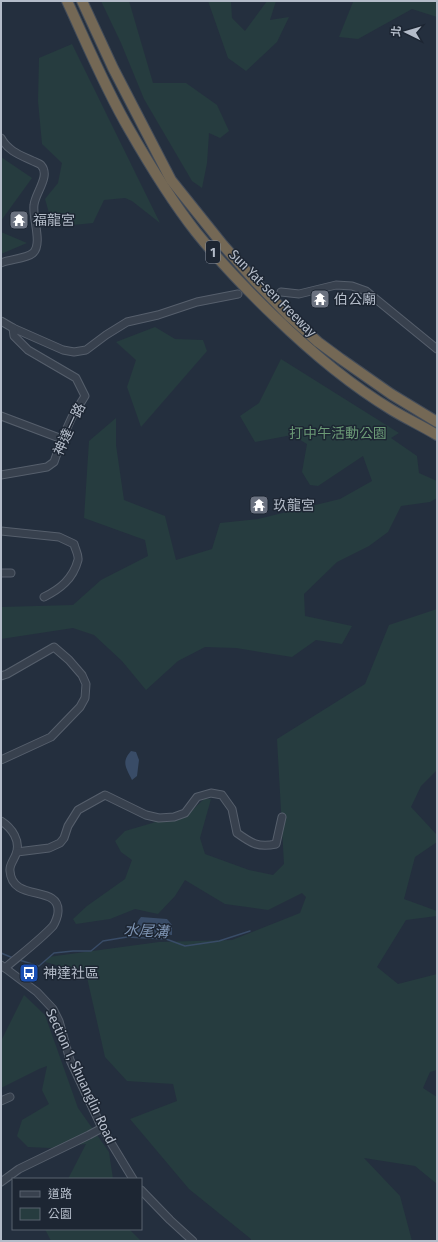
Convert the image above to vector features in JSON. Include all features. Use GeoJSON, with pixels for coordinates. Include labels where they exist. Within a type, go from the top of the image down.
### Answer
{"type":"FeatureCollection","features":[{"type":"Feature","properties":{"kind":"highway","name":"Sun Yat-sen Freeway"},"geometry":{"type":"LineString","coordinates":[[67,1],[128,128],[163,185],[196,232],[218,258],[263,306],[306,347],[331,367],[392,410],[437,434]]}},
{"type":"Feature","properties":{"kind":"highway","name":"Sun Yat-sen Freeway"},"geometry":{"type":"LineString","coordinates":[[82,1],[171,180],[223,245],[289,316],[318,342],[391,394],[437,422]]}},
{"type":"Feature","properties":{"kind":"street"},"geometry":{"type":"LineString","coordinates":[[1,138],[5,145],[15,153],[40,164],[44,171],[44,180],[35,197],[34,206],[37,244],[34,252],[27,256],[1,263]]}},
{"type":"Feature","properties":{"kind":"street"},"geometry":{"type":"LineString","coordinates":[[281,292],[298,294],[336,285],[352,286],[366,291],[437,349]]}},
{"type":"Feature","properties":{"kind":"street"},"geometry":{"type":"LineString","coordinates":[[1,321],[13,328],[63,350],[74,352],[86,350],[127,322],[158,315],[197,302],[238,294]]}},
{"type":"Feature","properties":{"kind":"street","name":"神達一路"},"geometry":{"type":"LineString","coordinates":[[1,475],[47,467],[54,462],[72,417],[85,396],[76,378],[28,350],[14,336],[13,328]]}},
{"type":"Feature","properties":{"kind":"street"},"geometry":{"type":"LineString","coordinates":[[1,416],[62,439]]}},
{"type":"Feature","properties":{"kind":"street"},"geometry":{"type":"LineString","coordinates":[[1,531],[59,537],[74,544],[78,558],[70,577],[60,589],[44,597]]}},
{"type":"Feature","properties":{"kind":"street"},"geometry":{"type":"LineString","coordinates":[[1,573],[11,573]]}},
{"type":"Feature","properties":{"kind":"street"},"geometry":{"type":"LineString","coordinates":[[1,676],[54,647],[77,669],[86,684],[85,698],[80,707],[51,737],[1,760]]}},
{"type":"Feature","properties":{"kind":"street"},"geometry":{"type":"LineString","coordinates":[[17,852],[49,848],[60,843],[78,810],[105,795],[146,815],[159,818],[174,817],[185,813],[197,797],[211,793],[222,795],[232,809],[237,832],[248,841],[264,847],[276,844],[282,817]]}},
{"type":"Feature","properties":{"kind":"street"},"geometry":{"type":"LineString","coordinates":[[1,821],[8,825],[15,834],[17,843],[17,852],[10,872],[13,882],[20,890],[50,897],[57,904],[58,912],[54,925],[3,967]]}},
{"type":"Feature","properties":{"kind":"street","name":"Section 1, Shuanglin Road"},"geometry":{"type":"LineString","coordinates":[[3,967],[37,992],[53,1009],[59,1021],[70,1060],[102,1128],[132,1178]]}},
{"type":"Feature","properties":{"kind":"street"},"geometry":{"type":"LineString","coordinates":[[1,1101],[10,1097]]}},
{"type":"Feature","properties":{"kind":"street"},"geometry":{"type":"LineString","coordinates":[[1,1182],[19,1169],[89,1136],[102,1128]]}},
{"type":"Feature","properties":{"kind":"street"},"geometry":{"type":"LineString","coordinates":[[142,1191],[193,1241]]}},
{"type":"Feature","properties":{"kind":"green space"},"geometry":{"type":"Polygon","coordinates":[[[101,1],[129,1],[153,83],[186,83],[217,105],[229,131],[220,138],[209,133],[207,163],[202,188],[192,181],[144,99],[121,43],[101,1]]]}},
{"type":"Feature","properties":{"kind":"green space"},"geometry":{"type":"Polygon","coordinates":[[[208,1],[231,1],[232,18],[245,31],[267,1],[276,1],[270,20],[289,17],[277,42],[246,71],[228,58],[208,1]]]}},
{"type":"Feature","properties":{"kind":"green space"},"geometry":{"type":"Polygon","coordinates":[[[437,1],[437,17],[412,9],[358,39],[339,37],[353,2],[437,1]]]}},
{"type":"Feature","properties":{"kind":"green space"},"geometry":{"type":"Polygon","coordinates":[[[72,44],[160,223],[132,201],[125,198],[104,200],[93,223],[53,227],[45,199],[58,183],[62,163],[42,144],[38,101],[39,58],[72,44]]]}},
{"type":"Feature","properties":{"kind":"green space"},"geometry":{"type":"Polygon","coordinates":[[[1,157],[32,178],[1,222],[1,157]]]}},
{"type":"Feature","properties":{"kind":"green space"},"geometry":{"type":"Polygon","coordinates":[[[1,232],[27,243],[1,254],[1,232]]]}},
{"type":"Feature","properties":{"kind":"green space"},"geometry":{"type":"Polygon","coordinates":[[[155,327],[175,339],[203,340],[207,351],[141,427],[127,387],[136,360],[116,342],[155,327]]]}},
{"type":"Feature","properties":{"kind":"green space","name":"打中午活動公園"},"geometry":{"type":"Polygon","coordinates":[[[281,359],[399,433],[391,438],[417,456],[419,473],[437,481],[437,498],[430,502],[401,506],[388,532],[369,546],[337,562],[304,594],[305,616],[352,626],[342,644],[316,640],[292,657],[236,648],[205,647],[178,661],[146,690],[122,661],[94,635],[73,628],[1,639],[1,607],[73,605],[101,580],[148,556],[145,540],[84,518],[89,441],[116,418],[116,445],[124,500],[165,516],[176,560],[212,549],[220,523],[258,519],[340,499],[372,481],[363,456],[318,486],[310,485],[302,472],[307,444],[292,435],[255,442],[240,416],[259,403],[281,359]]]}},
{"type":"Feature","properties":{"kind":"green space"},"geometry":{"type":"Polygon","coordinates":[[[437,609],[437,770],[421,786],[411,807],[437,835],[437,842],[415,857],[404,899],[437,911],[437,916],[406,920],[377,967],[398,984],[437,974],[437,1070],[430,1072],[423,1088],[437,1097],[437,1184],[415,1166],[364,1158],[400,1196],[412,1241],[251,1241],[251,1239],[189,1189],[130,1119],[177,1101],[173,1084],[127,1081],[105,1057],[86,973],[45,962],[48,957],[159,942],[232,940],[300,913],[306,897],[302,893],[268,910],[225,904],[185,880],[175,896],[158,914],[135,909],[110,919],[76,924],[73,919],[87,906],[125,879],[132,860],[121,852],[115,841],[125,831],[166,819],[187,815],[204,799],[211,799],[200,838],[205,854],[249,870],[273,875],[284,864],[277,739],[365,684],[389,625],[437,609]]]}},
{"type":"Feature","properties":{"kind":"green space"},"geometry":{"type":"Polygon","coordinates":[[[24,995],[45,1015],[78,1108],[109,1152],[113,1178],[69,1178],[86,1144],[50,1148],[28,1147],[17,1136],[22,1120],[49,1104],[42,1090],[47,1066],[1,1088],[1,1041],[24,995]]]}},
{"type":"Feature","properties":{"kind":"green space"},"geometry":{"type":"Polygon","coordinates":[[[46,1230],[130,1230],[141,1241],[51,1241],[46,1230]]]}},
{"type":"Feature","properties":{"kind":"water"},"geometry":{"type":"Polygon","coordinates":[[[131,751],[136,752],[139,760],[137,776],[132,780],[126,768],[125,762],[131,751]]]}},
{"type":"Feature","properties":{"kind":"water"},"geometry":{"type":"Polygon","coordinates":[[[141,917],[167,919],[172,925],[172,935],[138,933],[136,930],[138,921],[141,917]]]}},
{"type":"Feature","properties":{"kind":"waterway","name":"水尾溝"},"geometry":{"type":"LineString","coordinates":[[19,960],[39,966],[54,953],[91,951],[103,941],[127,937],[166,939],[185,946],[219,941],[250,931]]}},
{"type":"Feature","properties":{"kind":"waterway","name":"水尾溝"},"geometry":{"type":"LineString","coordinates":[[1,953],[13,958]]}},
{"type":"Feature","properties":{"kind":"place","name":"福龍宮"},"geometry":{"type":"Point","coordinates":[19,220]}},
{"type":"Feature","properties":{"kind":"place","name":"伯公廟"},"geometry":{"type":"Point","coordinates":[320,299]}},
{"type":"Feature","properties":{"kind":"place","name":"玖龍宮"},"geometry":{"type":"Point","coordinates":[259,505]}},
{"type":"Feature","properties":{"kind":"place","name":"神達社區"},"geometry":{"type":"Point","coordinates":[29,973]}}]}
